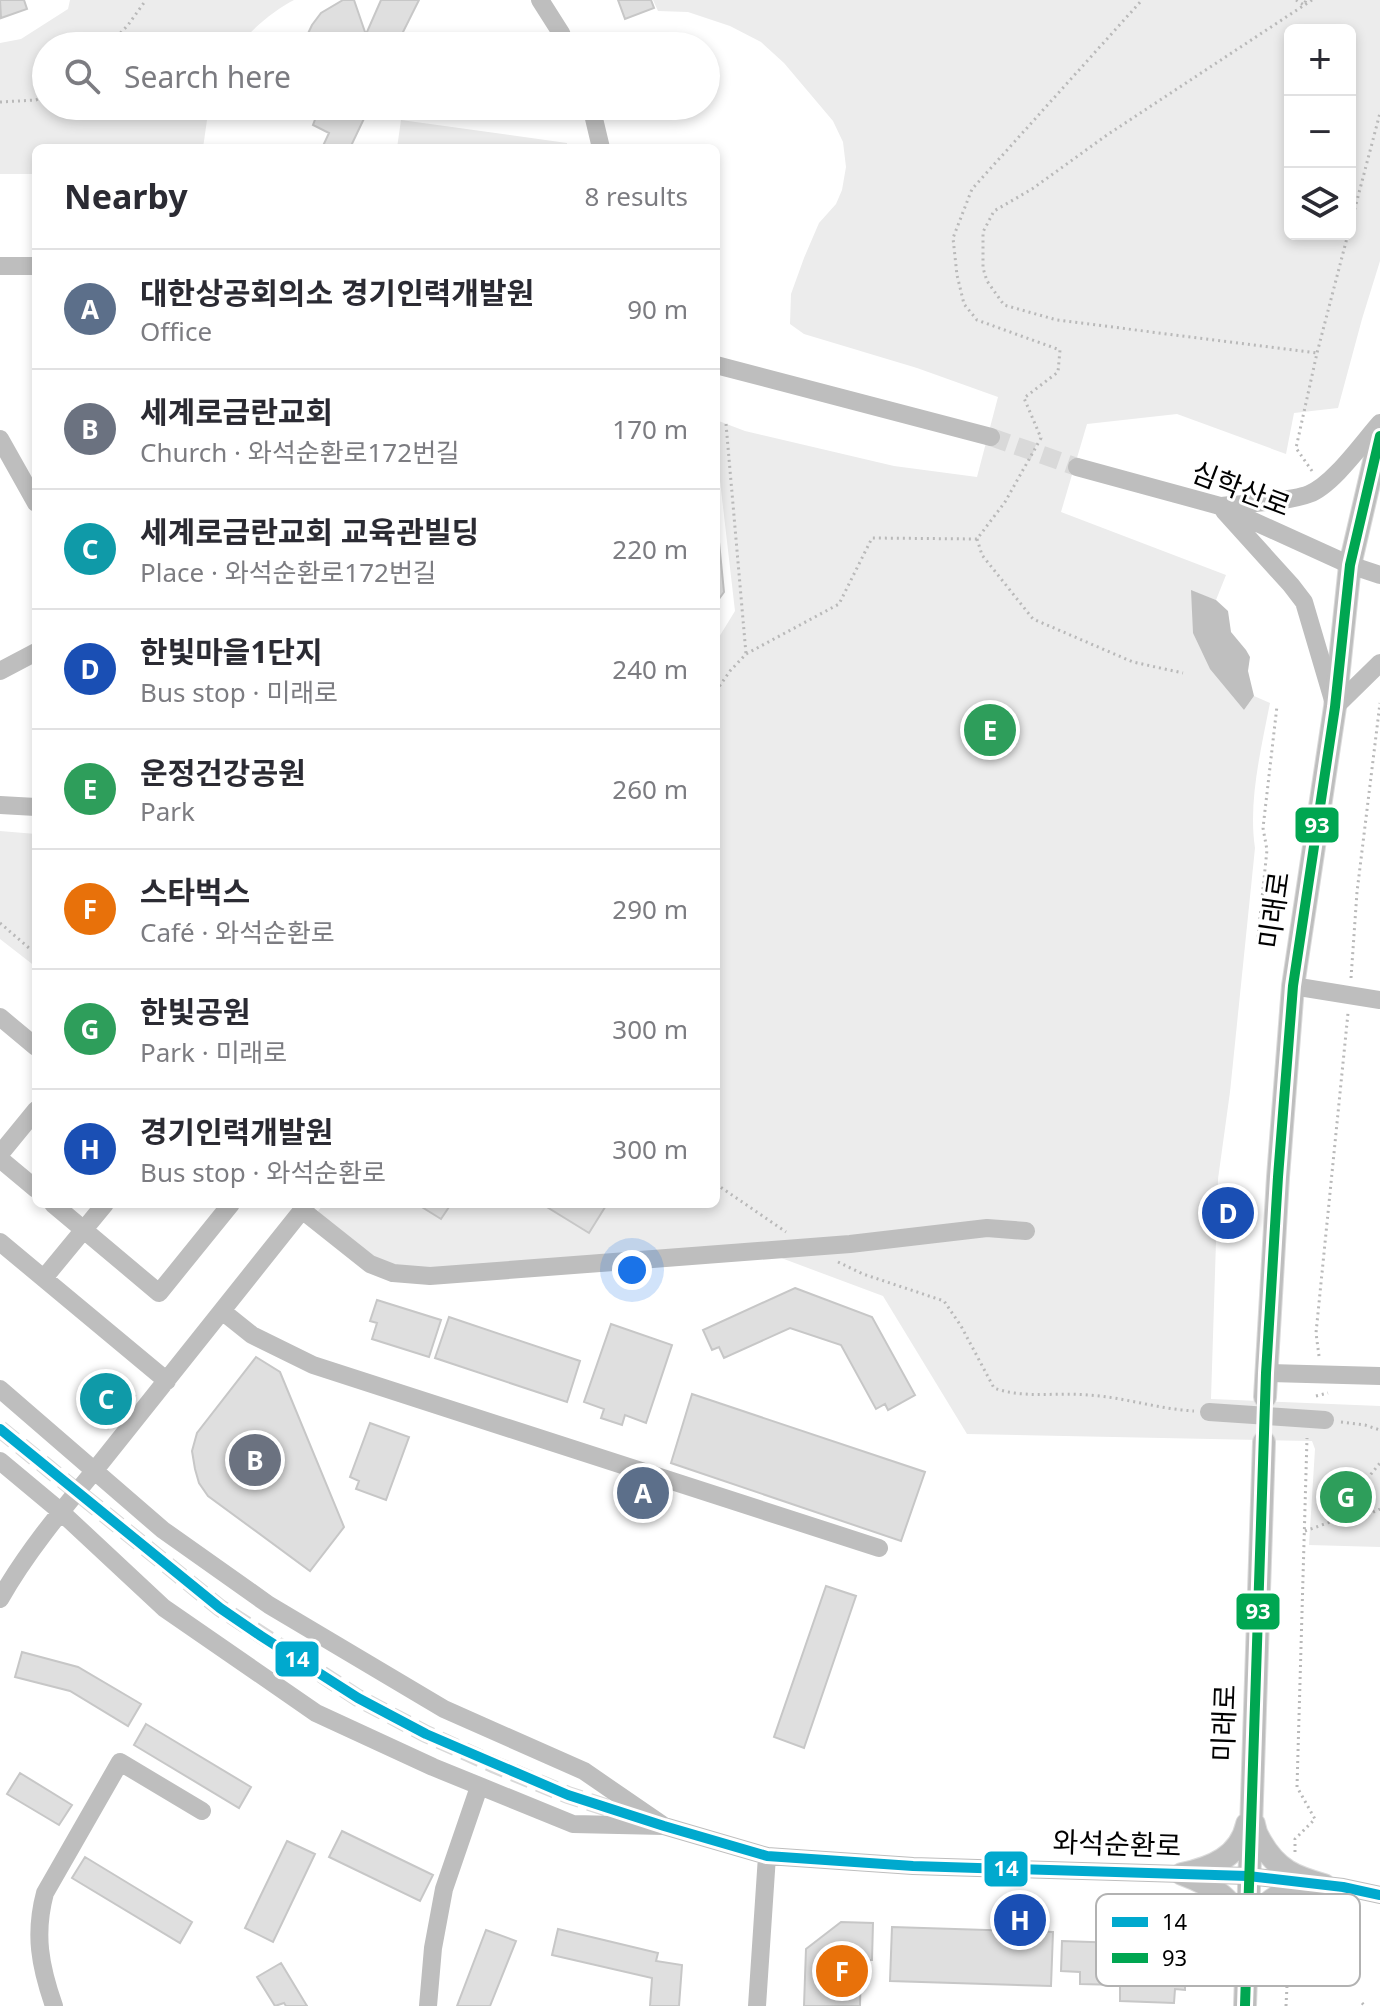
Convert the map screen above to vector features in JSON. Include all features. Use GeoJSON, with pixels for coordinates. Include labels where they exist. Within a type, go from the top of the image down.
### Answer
{"type":"FeatureCollection","features":[{"type":"Feature","properties":{"kind":"main road","name":"미래로"},"geometry":{"type":"LineString","coordinates":[[1265,1397],[1293,986],[1335,707],[1350,565],[1380,436]]}},
{"type":"Feature","properties":{"kind":"main road","name":"미래로"},"geometry":{"type":"LineString","coordinates":[[1247,1894],[1264,1442]]}},
{"type":"Feature","properties":{"kind":"main road"},"geometry":{"type":"LineString","coordinates":[[1182,1874],[1223,1861],[1236,1848],[1245,1832],[1251,1808]]}},
{"type":"Feature","properties":{"kind":"main road"},"geometry":{"type":"LineString","coordinates":[[1251,1808],[1255,1832],[1266,1851],[1294,1882],[1324,1885]]}},
{"type":"Feature","properties":{"kind":"main road"},"geometry":{"type":"LineString","coordinates":[[1182,1874],[1222,1894]]}},
{"type":"Feature","properties":{"kind":"main road"},"geometry":{"type":"LineString","coordinates":[[1279,1894],[1294,1882]]}},
{"type":"Feature","properties":{"kind":"main road","name":"미래로"},"geometry":{"type":"LineString","coordinates":[[1245,1986],[1245,2006]]}},
{"type":"Feature","properties":{"kind":"street"},"geometry":{"type":"LineString","coordinates":[[540,0],[560,32]]}},
{"type":"Feature","properties":{"kind":"street"},"geometry":{"type":"LineString","coordinates":[[594,120],[600,144]]}},
{"type":"Feature","properties":{"kind":"street"},"geometry":{"type":"LineString","coordinates":[[0,266],[32,266]]}},
{"type":"Feature","properties":{"kind":"street"},"geometry":{"type":"LineString","coordinates":[[720,366],[991,437]]}},
{"type":"Feature","properties":{"kind":"street"},"geometry":{"type":"LineString","coordinates":[[1220,506],[1309,494],[1322,486],[1380,423]]}},
{"type":"Feature","properties":{"kind":"street"},"geometry":{"type":"LineString","coordinates":[[0,439],[32,496]]}},
{"type":"Feature","properties":{"kind":"street","name":"심학산로"},"geometry":{"type":"LineString","coordinates":[[1077,467],[1220,506],[1350,565],[1380,575]]}},
{"type":"Feature","properties":{"kind":"street"},"geometry":{"type":"LineString","coordinates":[[1220,506],[1304,602],[1335,707],[1380,663]]}},
{"type":"Feature","properties":{"kind":"street"},"geometry":{"type":"LineString","coordinates":[[0,671],[32,654]]}},
{"type":"Feature","properties":{"kind":"street"},"geometry":{"type":"LineString","coordinates":[[0,805],[32,807]]}},
{"type":"Feature","properties":{"kind":"street"},"geometry":{"type":"LineString","coordinates":[[1293,986],[1380,1000]]}},
{"type":"Feature","properties":{"kind":"street"},"geometry":{"type":"LineString","coordinates":[[0,1017],[32,1044]]}},
{"type":"Feature","properties":{"kind":"street"},"geometry":{"type":"LineString","coordinates":[[32,1115],[0,1156],[32,1185]]}},
{"type":"Feature","properties":{"kind":"street"},"geometry":{"type":"LineString","coordinates":[[58,1208],[159,1293],[228,1208]]}},
{"type":"Feature","properties":{"kind":"street"},"geometry":{"type":"LineString","coordinates":[[44,1278],[102,1208]]}},
{"type":"Feature","properties":{"kind":"street"},"geometry":{"type":"LineString","coordinates":[[0,1599],[60,1511],[304,1208]]}},
{"type":"Feature","properties":{"kind":"street"},"geometry":{"type":"LineString","coordinates":[[306,1208],[370,1264],[393,1273],[430,1276],[809,1248],[987,1228],[1026,1231]]}},
{"type":"Feature","properties":{"kind":"street"},"geometry":{"type":"LineString","coordinates":[[0,1242],[167,1381]]}},
{"type":"Feature","properties":{"kind":"street"},"geometry":{"type":"LineString","coordinates":[[222,1311],[252,1335],[313,1365],[879,1548]]}},
{"type":"Feature","properties":{"kind":"street"},"geometry":{"type":"LineString","coordinates":[[1266,1373],[1380,1376]]}},
{"type":"Feature","properties":{"kind":"street"},"geometry":{"type":"LineString","coordinates":[[0,1389],[163,1530],[269,1605],[444,1709],[584,1771],[664,1826]]}},
{"type":"Feature","properties":{"kind":"street"},"geometry":{"type":"LineString","coordinates":[[1209,1412],[1325,1420]]}},
{"type":"Feature","properties":{"kind":"street"},"geometry":{"type":"LineString","coordinates":[[0,1461],[60,1511],[164,1608],[316,1713],[479,1787],[573,1824],[664,1826]]}},
{"type":"Feature","properties":{"kind":"street"},"geometry":{"type":"LineString","coordinates":[[54,2006],[45,1981],[38,1938],[39,1915],[45,1893],[120,1762],[202,1811]]}},
{"type":"Feature","properties":{"kind":"street"},"geometry":{"type":"LineString","coordinates":[[428,2006],[433,1948],[444,1889],[479,1787]]}},
{"type":"Feature","properties":{"kind":"street","name":"와석순환로"},"geometry":{"type":"LineString","coordinates":[[664,1826],[767,1856],[913,1866],[1248,1876],[1380,1895]]}},
{"type":"Feature","properties":{"kind":"street"},"geometry":{"type":"LineString","coordinates":[[757,2006],[767,1856]]}},
{"type":"Feature","properties":{"kind":"path"},"geometry":{"type":"LineString","coordinates":[[121,32],[146,0]]}},
{"type":"Feature","properties":{"kind":"path"},"geometry":{"type":"LineString","coordinates":[[977,539],[1005,502],[1041,438],[1024,398],[1058,372],[1060,350],[977,320],[964,304],[953,238],[972,189],[1142,0]]}},
{"type":"Feature","properties":{"kind":"path"},"geometry":{"type":"LineString","coordinates":[[1296,0],[1304,5]]}},
{"type":"Feature","properties":{"kind":"path"},"geometry":{"type":"LineString","coordinates":[[1304,5],[1306,0]]}},
{"type":"Feature","properties":{"kind":"path"},"geometry":{"type":"LineString","coordinates":[[1312,0],[1107,135],[1032,189],[994,211],[983,232],[983,268],[987,281],[1004,305],[1032,314],[1057,320],[1317,353]]}},
{"type":"Feature","properties":{"kind":"path"},"geometry":{"type":"LineString","coordinates":[[0,102],[32,100]]}},
{"type":"Feature","properties":{"kind":"path"},"geometry":{"type":"LineString","coordinates":[[1356,204],[1380,113]]}},
{"type":"Feature","properties":{"kind":"path"},"geometry":{"type":"LineString","coordinates":[[1322,486],[1296,448],[1346,240]]}},
{"type":"Feature","properties":{"kind":"path"},"geometry":{"type":"LineString","coordinates":[[726,424],[746,654]]}},
{"type":"Feature","properties":{"kind":"path"},"geometry":{"type":"LineString","coordinates":[[720,685],[746,654],[839,604],[872,538],[977,539]]}},
{"type":"Feature","properties":{"kind":"path"},"geometry":{"type":"LineString","coordinates":[[977,539],[982,555],[1033,619],[1133,662],[1183,673]]}},
{"type":"Feature","properties":{"kind":"path"},"geometry":{"type":"LineString","coordinates":[[1316,1396],[1320,1374],[1316,1333],[1357,892],[1380,703]]}},
{"type":"Feature","properties":{"kind":"path"},"geometry":{"type":"LineString","coordinates":[[1258,937],[1267,850],[1263,828],[1277,706]]}},
{"type":"Feature","properties":{"kind":"path"},"geometry":{"type":"LineString","coordinates":[[0,923],[32,948]]}},
{"type":"Feature","properties":{"kind":"path"},"geometry":{"type":"LineString","coordinates":[[720,1187],[809,1248]]}},
{"type":"Feature","properties":{"kind":"path"},"geometry":{"type":"LineString","coordinates":[[838,1262],[863,1274],[944,1301],[994,1388],[1009,1394],[1087,1395],[1170,1410],[1209,1412]]}},
{"type":"Feature","properties":{"kind":"path"},"geometry":{"type":"LineString","coordinates":[[1325,1420],[1380,1430]]}},
{"type":"Feature","properties":{"kind":"path"},"geometry":{"type":"LineString","coordinates":[[1294,1894],[1295,1839],[1315,1819],[1297,1787],[1307,1434]]}},
{"type":"Feature","properties":{"kind":"path"},"geometry":{"type":"LineString","coordinates":[[1333,1521],[1380,1463]]}},
{"type":"Feature","properties":{"kind":"path"},"geometry":{"type":"LineString","coordinates":[[1305,1532],[1333,1521],[1352,1522],[1380,1509]]}},
{"type":"Feature","properties":{"kind":"path"},"geometry":{"type":"LineString","coordinates":[[1286,2006],[1287,1986]]}},
{"type":"Feature","properties":{"kind":"shaded area"},"geometry":{"type":"Polygon","coordinates":[[[70,0],[294,0],[251,32],[32,32],[32,120],[207,120],[204,144],[32,144],[32,174],[0,174],[0,43],[21,39],[68,9],[70,0]]]}},
{"type":"Feature","properties":{"kind":"shaded area"},"geometry":{"type":"Polygon","coordinates":[[[653,0],[1380,0],[1380,261],[1338,408],[1294,413],[1286,454],[1177,414],[1087,424],[1061,512],[1226,575],[1216,600],[1192,591],[1244,710],[1254,696],[1270,703],[1254,794],[1255,848],[1218,1179],[1211,1399],[1380,1406],[1380,1547],[1309,1545],[1315,1449],[1312,1441],[967,1434],[883,1296],[749,1246],[417,1271],[374,1259],[322,1220],[318,1211],[321,1208],[720,1208],[720,635],[735,611],[720,481],[720,422],[745,431],[894,466],[977,477],[998,397],[917,368],[804,334],[790,324],[791,294],[804,258],[819,223],[836,204],[842,190],[846,167],[843,142],[833,121],[784,63],[761,42],[730,26],[688,12],[658,11],[653,0]]]}},
{"type":"Feature","properties":{"kind":"shaded area"},"geometry":{"type":"Polygon","coordinates":[[[401,120],[567,143],[567,144],[398,144],[401,120]]]}},
{"type":"Feature","properties":{"kind":"shaded area"},"geometry":{"type":"Polygon","coordinates":[[[1191,590],[1216,600],[1228,611],[1231,632],[1250,657],[1248,671],[1254,696],[1244,710],[1210,669],[1193,633],[1191,590]]]}},
{"type":"Feature","properties":{"kind":"shaded area"},"geometry":{"type":"Polygon","coordinates":[[[0,831],[32,834],[32,964],[0,939],[0,831]]]}},
{"type":"Feature","properties":{"kind":"building"},"geometry":{"type":"Polygon","coordinates":[[[0,0],[24,0],[27,9],[1,18],[0,0]]]}},
{"type":"Feature","properties":{"kind":"building"},"geometry":{"type":"Polygon","coordinates":[[[343,0],[354,0],[365,32],[309,32],[321,13],[343,0]]]}},
{"type":"Feature","properties":{"kind":"building"},"geometry":{"type":"Polygon","coordinates":[[[381,0],[419,0],[403,32],[367,32],[381,0]]]}},
{"type":"Feature","properties":{"kind":"building"},"geometry":{"type":"Polygon","coordinates":[[[618,0],[651,0],[654,8],[625,19],[618,0]]]}},
{"type":"Feature","properties":{"kind":"building"},"geometry":{"type":"Polygon","coordinates":[[[315,120],[363,120],[352,144],[324,144],[329,133],[313,125],[315,120]]]}},
{"type":"Feature","properties":{"kind":"building"},"geometry":{"type":"Polygon","coordinates":[[[720,552],[724,592],[720,598],[720,552]]]}},
{"type":"Feature","properties":{"kind":"building"},"geometry":{"type":"Polygon","coordinates":[[[423,1208],[448,1208],[441,1219],[423,1208]]]}},
{"type":"Feature","properties":{"kind":"building"},"geometry":{"type":"Polygon","coordinates":[[[548,1208],[605,1208],[589,1233],[548,1208]]]}},
{"type":"Feature","properties":{"kind":"building"},"geometry":{"type":"Polygon","coordinates":[[[795,1288],[872,1317],[915,1395],[888,1410],[885,1404],[876,1409],[841,1345],[790,1328],[724,1358],[719,1347],[712,1350],[703,1330],[795,1288]]]}},
{"type":"Feature","properties":{"kind":"building"},"geometry":{"type":"Polygon","coordinates":[[[377,1300],[441,1320],[429,1357],[372,1339],[377,1323],[370,1321],[377,1300]]]}},
{"type":"Feature","properties":{"kind":"building"},"geometry":{"type":"Polygon","coordinates":[[[449,1317],[580,1361],[567,1402],[435,1358],[449,1317]]]}},
{"type":"Feature","properties":{"kind":"building"},"geometry":{"type":"Polygon","coordinates":[[[611,1324],[672,1345],[646,1423],[625,1415],[622,1425],[601,1418],[604,1409],[584,1402],[611,1324]]]}},
{"type":"Feature","properties":{"kind":"building"},"geometry":{"type":"Polygon","coordinates":[[[256,1357],[280,1372],[344,1527],[310,1571],[208,1496],[199,1483],[195,1469],[192,1451],[197,1433],[256,1357]]]}},
{"type":"Feature","properties":{"kind":"building"},"geometry":{"type":"Polygon","coordinates":[[[104,1371],[135,1396],[108,1428],[78,1403],[104,1371]]]}},
{"type":"Feature","properties":{"kind":"building"},"geometry":{"type":"Polygon","coordinates":[[[692,1394],[925,1472],[901,1541],[671,1463],[692,1394]]]}},
{"type":"Feature","properties":{"kind":"building"},"geometry":{"type":"Polygon","coordinates":[[[370,1423],[409,1437],[386,1500],[356,1489],[359,1481],[350,1477],[370,1423]]]}},
{"type":"Feature","properties":{"kind":"building"},"geometry":{"type":"Polygon","coordinates":[[[826,1586],[856,1596],[804,1748],[774,1737],[826,1586]]]}},
{"type":"Feature","properties":{"kind":"building"},"geometry":{"type":"Polygon","coordinates":[[[22,1652],[78,1667],[141,1704],[128,1726],[70,1691],[15,1677],[22,1652]]]}},
{"type":"Feature","properties":{"kind":"building"},"geometry":{"type":"Polygon","coordinates":[[[146,1724],[251,1787],[239,1808],[134,1745],[146,1724]]]}},
{"type":"Feature","properties":{"kind":"building"},"geometry":{"type":"Polygon","coordinates":[[[20,1773],[72,1805],[59,1825],[7,1794],[20,1773]]]}},
{"type":"Feature","properties":{"kind":"building"},"geometry":{"type":"Polygon","coordinates":[[[342,1831],[433,1875],[420,1901],[329,1857],[342,1831]]]}},
{"type":"Feature","properties":{"kind":"building"},"geometry":{"type":"Polygon","coordinates":[[[287,1841],[315,1854],[273,1942],[245,1928],[287,1841]]]}},
{"type":"Feature","properties":{"kind":"building"},"geometry":{"type":"Polygon","coordinates":[[[85,1857],[192,1922],[180,1943],[72,1878],[85,1857]]]}},
{"type":"Feature","properties":{"kind":"building"},"geometry":{"type":"Polygon","coordinates":[[[841,1922],[873,1923],[872,1960],[861,1960],[860,2006],[804,2006],[806,1949],[841,1922]]]}},
{"type":"Feature","properties":{"kind":"building"},"geometry":{"type":"Polygon","coordinates":[[[892,1927],[1053,1932],[1051,1986],[890,1981],[892,1927]]]}},
{"type":"Feature","properties":{"kind":"building"},"geometry":{"type":"Polygon","coordinates":[[[558,1929],[658,1953],[656,1961],[682,1965],[679,2006],[650,2006],[652,1978],[552,1955],[558,1929]]]}},
{"type":"Feature","properties":{"kind":"building"},"geometry":{"type":"Polygon","coordinates":[[[486,1930],[516,1941],[490,2006],[457,2006],[486,1930]]]}},
{"type":"Feature","properties":{"kind":"building"},"geometry":{"type":"Polygon","coordinates":[[[1062,1941],[1096,1942],[1096,1984],[1080,1984],[1080,1972],[1061,1971],[1062,1941]]]}},
{"type":"Feature","properties":{"kind":"building"},"geometry":{"type":"Polygon","coordinates":[[[281,1963],[307,2006],[286,2006],[284,2003],[275,2006],[257,1977],[281,1963]]]}},
{"type":"Feature","properties":{"kind":"building"},"geometry":{"type":"Polygon","coordinates":[[[1120,1986],[1185,1986],[1185,1990],[1175,1989],[1174,2003],[1120,2001],[1120,1986]]]}},
{"type":"Feature","properties":{"kind":"tunnel"},"geometry":{"type":"LineString","coordinates":[[991,437],[1077,467]]}},
{"type":"Feature","properties":{"kind":"tunnel"},"geometry":{"type":"LineString","coordinates":[[0,1429],[220,1608],[358,1698],[426,1734],[495,1765],[568,1795],[657,1824]]}},
{"type":"Feature","properties":{"kind":"transit line","name":"93"},"geometry":{"type":"LineString","coordinates":[[1249,1894],[1266,1373],[1293,986],[1335,707],[1350,565],[1380,436]]}},
{"type":"Feature","properties":{"kind":"transit line","name":"14"},"geometry":{"type":"LineString","coordinates":[[0,1429],[220,1608],[261,1636],[358,1698],[426,1734],[568,1795],[767,1856],[913,1866],[1248,1876],[1343,1887],[1380,1895]]}},
{"type":"Feature","properties":{"kind":"transit line","name":"93"},"geometry":{"type":"LineString","coordinates":[[1245,2006],[1246,1986]]}},
{"type":"Feature","properties":{"kind":"place","name":"운정건강공원"},"geometry":{"type":"Point","coordinates":[990,730]}},
{"type":"Feature","properties":{"kind":"place","name":"한빛마을1단지"},"geometry":{"type":"Point","coordinates":[1228,1213]}},
{"type":"Feature","properties":{"kind":"place","name":"세계로금란교회 교육관빌딩"},"geometry":{"type":"Point","coordinates":[106,1399]}},
{"type":"Feature","properties":{"kind":"place","name":"세계로금란교회"},"geometry":{"type":"Point","coordinates":[255,1460]}},
{"type":"Feature","properties":{"kind":"place","name":"대한상공회의소 경기인력개발원"},"geometry":{"type":"Point","coordinates":[643,1493]}},
{"type":"Feature","properties":{"kind":"place","name":"한빛공원"},"geometry":{"type":"Point","coordinates":[1346,1497]}},
{"type":"Feature","properties":{"kind":"place","name":"경기인력개발원"},"geometry":{"type":"Point","coordinates":[1020,1920]}},
{"type":"Feature","properties":{"kind":"place","name":"스타벅스"},"geometry":{"type":"Point","coordinates":[842,1971]}}]}
